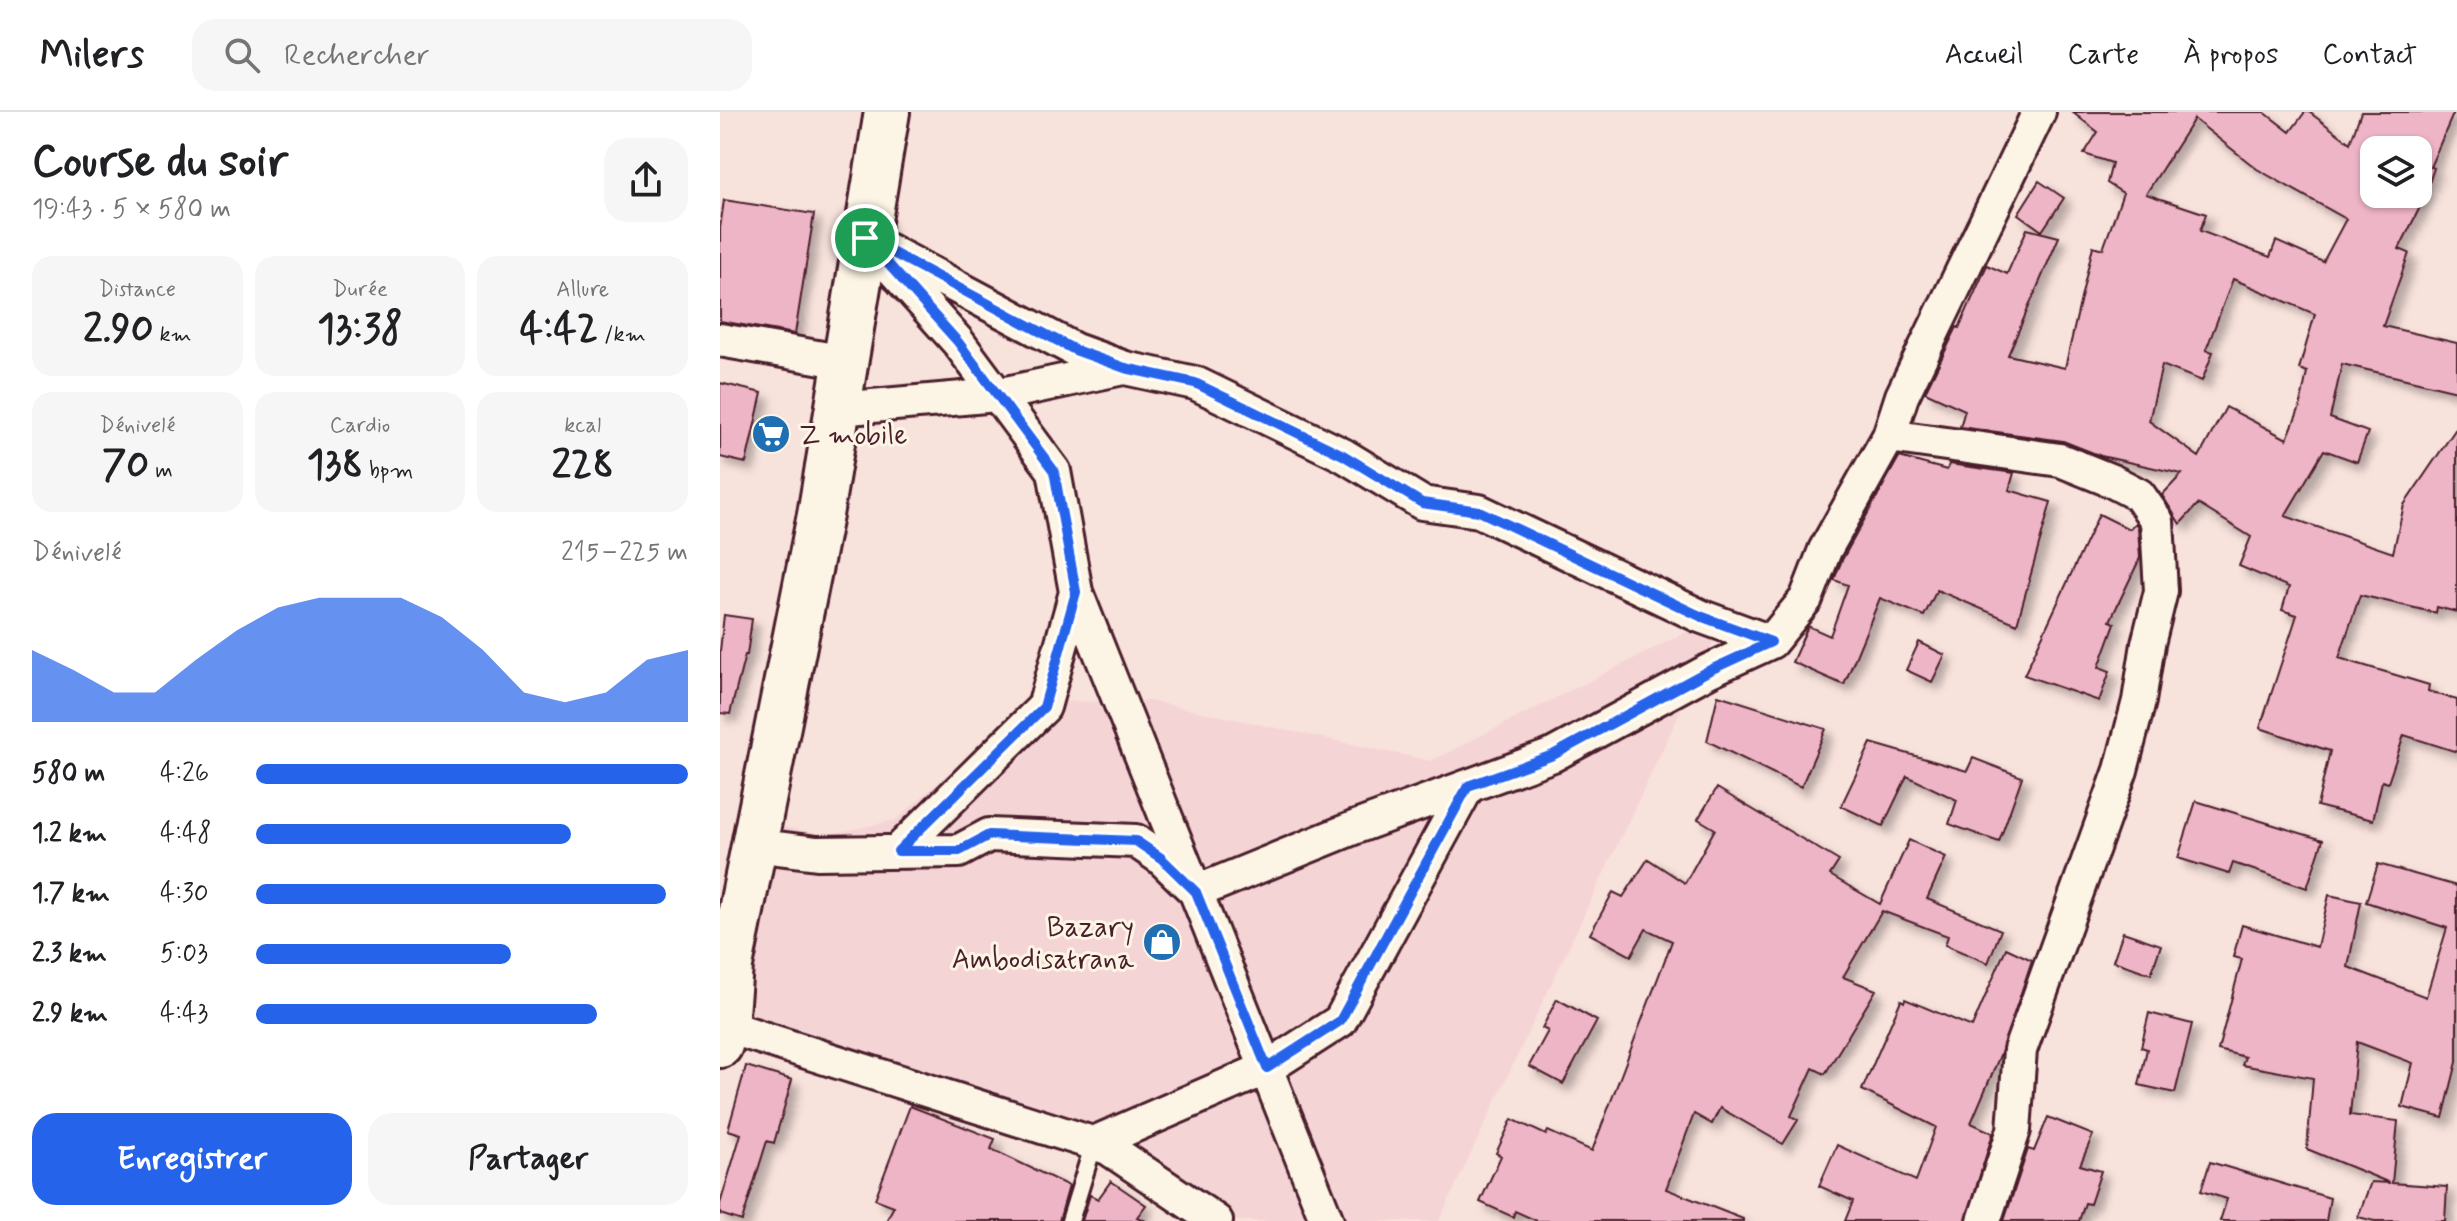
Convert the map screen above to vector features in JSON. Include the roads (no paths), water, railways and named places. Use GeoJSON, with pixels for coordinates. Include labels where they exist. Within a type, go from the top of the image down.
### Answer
{"type":"FeatureCollection","features":[{"type":"Feature","properties":{"kind":"main road"},"geometry":{"type":"LineString","coordinates":[[723,1036],[725,968],[754,845],[820,515],[887,112]]}},
{"type":"Feature","properties":{"kind":"street"},"geometry":{"type":"LineString","coordinates":[[1196,892],[1356,827],[1553,755],[1708,671],[1771,642],[1806,599],[1825,550],[1889,436],[1902,396],[2039,112]]}},
{"type":"Feature","properties":{"kind":"street"},"geometry":{"type":"LineString","coordinates":[[865,238],[1075,350],[1125,368],[1195,383],[1343,455],[1422,503],[1479,511],[1700,616],[1771,642]]}},
{"type":"Feature","properties":{"kind":"street"},"geometry":{"type":"LineString","coordinates":[[865,238],[958,342],[1054,471],[1076,592],[1327,1221]]}},
{"type":"Feature","properties":{"kind":"street"},"geometry":{"type":"LineString","coordinates":[[720,340],[845,362]]}},
{"type":"Feature","properties":{"kind":"street"},"geometry":{"type":"LineString","coordinates":[[838,409],[997,395],[1125,368]]}},
{"type":"Feature","properties":{"kind":"street"},"geometry":{"type":"LineString","coordinates":[[1889,436],[2060,460],[2139,495],[2157,521],[2161,591],[2139,701],[2121,770],[2020,1050],[2014,1130],[1984,1221]]}},
{"type":"Feature","properties":{"kind":"street"},"geometry":{"type":"LineString","coordinates":[[898,851],[1044,707],[1076,592]]}},
{"type":"Feature","properties":{"kind":"street"},"geometry":{"type":"LineString","coordinates":[[1094,1143],[1267,1068],[1340,1021],[1468,786]]}},
{"type":"Feature","properties":{"kind":"street"},"geometry":{"type":"LineString","coordinates":[[754,845],[817,853],[959,851],[989,835],[1136,841],[1161,858],[1196,892]]}},
{"type":"Feature","properties":{"kind":"street"},"geometry":{"type":"LineString","coordinates":[[723,1036],[1108,1148],[1216,1221]]}},
{"type":"Feature","properties":{"kind":"lane"},"geometry":{"type":"LineString","coordinates":[[1070,1221],[1094,1143]]}},
{"type":"Feature","properties":{"kind":"place","name":"Z mobile"},"geometry":{"type":"Point","coordinates":[771,434]}},
{"type":"Feature","properties":{"kind":"place","name":"Bazary Ambodisatrana"},"geometry":{"type":"Point","coordinates":[1162,942]}}]}
